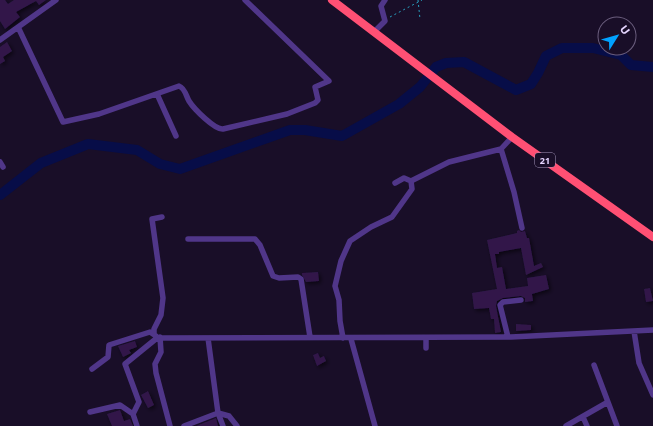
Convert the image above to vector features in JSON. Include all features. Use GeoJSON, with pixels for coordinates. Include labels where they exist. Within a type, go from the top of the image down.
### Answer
{"type":"FeatureCollection","features":[{"type":"Feature","properties":{"kind":"highway","name":"21"},"geometry":{"type":"LineString","coordinates":[[332,0],[424,72],[512,137],[653,237]]}},
{"type":"Feature","properties":{"kind":"street"},"geometry":{"type":"LineString","coordinates":[[0,40],[56,0]]}},
{"type":"Feature","properties":{"kind":"street"},"geometry":{"type":"LineString","coordinates":[[18,27],[63,122],[99,114],[181,86],[190,102],[207,120],[220,130],[287,114],[317,102],[315,87],[329,82],[329,79],[245,0]]}},
{"type":"Feature","properties":{"kind":"street"},"geometry":{"type":"LineString","coordinates":[[374,32],[386,19],[381,6],[385,0]]}},
{"type":"Feature","properties":{"kind":"street"},"geometry":{"type":"LineString","coordinates":[[157,94],[176,136]]}},
{"type":"Feature","properties":{"kind":"street"},"geometry":{"type":"LineString","coordinates":[[395,183],[404,178],[411,181],[449,162],[501,148],[512,137]]}},
{"type":"Feature","properties":{"kind":"street"},"geometry":{"type":"LineString","coordinates":[[501,148],[514,192],[522,228]]}},
{"type":"Feature","properties":{"kind":"street"},"geometry":{"type":"LineString","coordinates":[[343,338],[335,280],[343,256],[350,241],[371,227],[392,217],[412,189],[411,181]]}},
{"type":"Feature","properties":{"kind":"street"},"geometry":{"type":"LineString","coordinates":[[162,217],[152,218],[163,298],[161,315],[154,329],[161,352],[155,364],[170,426]]}},
{"type":"Feature","properties":{"kind":"street"},"geometry":{"type":"LineString","coordinates":[[188,239],[255,240],[260,245],[274,276],[279,278],[298,277],[301,279],[310,337]]}},
{"type":"Feature","properties":{"kind":"street"},"geometry":{"type":"LineString","coordinates":[[508,337],[500,305],[503,302],[521,300]]}},
{"type":"Feature","properties":{"kind":"street"},"geometry":{"type":"LineString","coordinates":[[92,369],[108,357],[109,345],[150,332],[157,336],[208,338],[310,337],[351,339],[508,337],[653,330]]}},
{"type":"Feature","properties":{"kind":"street"},"geometry":{"type":"LineString","coordinates":[[634,331],[639,363],[653,395]]}},
{"type":"Feature","properties":{"kind":"street"},"geometry":{"type":"LineString","coordinates":[[133,414],[139,402],[125,364],[157,336]]}},
{"type":"Feature","properties":{"kind":"street"},"geometry":{"type":"LineString","coordinates":[[208,338],[218,414],[223,426]]}},
{"type":"Feature","properties":{"kind":"street"},"geometry":{"type":"LineString","coordinates":[[426,338],[426,348]]}},
{"type":"Feature","properties":{"kind":"street"},"geometry":{"type":"LineString","coordinates":[[351,339],[376,426]]}},
{"type":"Feature","properties":{"kind":"street"},"geometry":{"type":"LineString","coordinates":[[594,365],[617,426]]}},
{"type":"Feature","properties":{"kind":"street"},"geometry":{"type":"LineString","coordinates":[[566,426],[608,402]]}},
{"type":"Feature","properties":{"kind":"street"},"geometry":{"type":"LineString","coordinates":[[90,412],[120,405],[133,414],[138,426]]}},
{"type":"Feature","properties":{"kind":"street"},"geometry":{"type":"LineString","coordinates":[[184,426],[218,414],[229,416],[237,426]]}},
{"type":"Feature","properties":{"kind":"street"},"geometry":{"type":"LineString","coordinates":[[583,417],[587,426]]}},
{"type":"Feature","properties":{"kind":"path"},"geometry":{"type":"LineString","coordinates":[[386,19],[422,0]]}},
{"type":"Feature","properties":{"kind":"path"},"geometry":{"type":"LineString","coordinates":[[419,1],[420,19]]}},
{"type":"Feature","properties":{"kind":"building"},"geometry":{"type":"Polygon","coordinates":[[[0,0],[5,0],[8,4],[14,0],[46,0],[39,5],[36,1],[16,12],[20,17],[5,29],[0,21],[0,0]]]}},
{"type":"Feature","properties":{"kind":"building"},"geometry":{"type":"Polygon","coordinates":[[[7,42],[12,51],[3,57],[5,61],[0,64],[0,47],[7,42]]]}},
{"type":"Feature","properties":{"kind":"building"},"geometry":{"type":"Polygon","coordinates":[[[519,230],[521,232],[525,231],[527,238],[529,238],[534,266],[541,263],[543,267],[526,275],[521,248],[495,254],[497,268],[502,267],[506,289],[528,286],[527,278],[546,275],[549,289],[532,294],[533,301],[525,302],[525,298],[521,296],[503,298],[497,301],[496,306],[501,332],[495,333],[494,319],[491,319],[489,308],[474,309],[472,293],[497,289],[487,240],[517,233],[519,230]]]}},
{"type":"Feature","properties":{"kind":"building"},"geometry":{"type":"Polygon","coordinates":[[[318,272],[319,281],[306,282],[302,275],[302,273],[318,272]]]}},
{"type":"Feature","properties":{"kind":"building"},"geometry":{"type":"Polygon","coordinates":[[[650,288],[653,301],[646,302],[644,289],[650,288]]]}},
{"type":"Feature","properties":{"kind":"building"},"geometry":{"type":"Polygon","coordinates":[[[516,324],[531,325],[531,330],[516,331],[516,324]]]}},
{"type":"Feature","properties":{"kind":"building"},"geometry":{"type":"Polygon","coordinates":[[[135,341],[137,347],[129,350],[131,353],[123,357],[118,346],[135,341]]]}},
{"type":"Feature","properties":{"kind":"building"},"geometry":{"type":"Polygon","coordinates":[[[318,353],[320,358],[324,356],[326,361],[317,366],[313,355],[318,353]]]}},
{"type":"Feature","properties":{"kind":"building"},"geometry":{"type":"Polygon","coordinates":[[[148,391],[154,405],[148,408],[141,395],[148,391]]]}},
{"type":"Feature","properties":{"kind":"building"},"geometry":{"type":"Polygon","coordinates":[[[120,410],[124,421],[130,419],[133,426],[112,426],[107,414],[120,410]]]}},
{"type":"Feature","properties":{"kind":"building"},"geometry":{"type":"Polygon","coordinates":[[[216,418],[218,426],[196,426],[216,418]]]}},
{"type":"Feature","properties":{"kind":"waterway"},"geometry":{"type":"LineString","coordinates":[[0,195],[41,163],[88,144],[137,150],[160,164],[180,169],[290,130],[305,130],[342,136],[399,104],[420,87],[436,67],[446,63],[464,62],[516,90],[531,84],[546,56],[562,48],[593,48],[621,55],[631,65],[653,67]]}}]}
